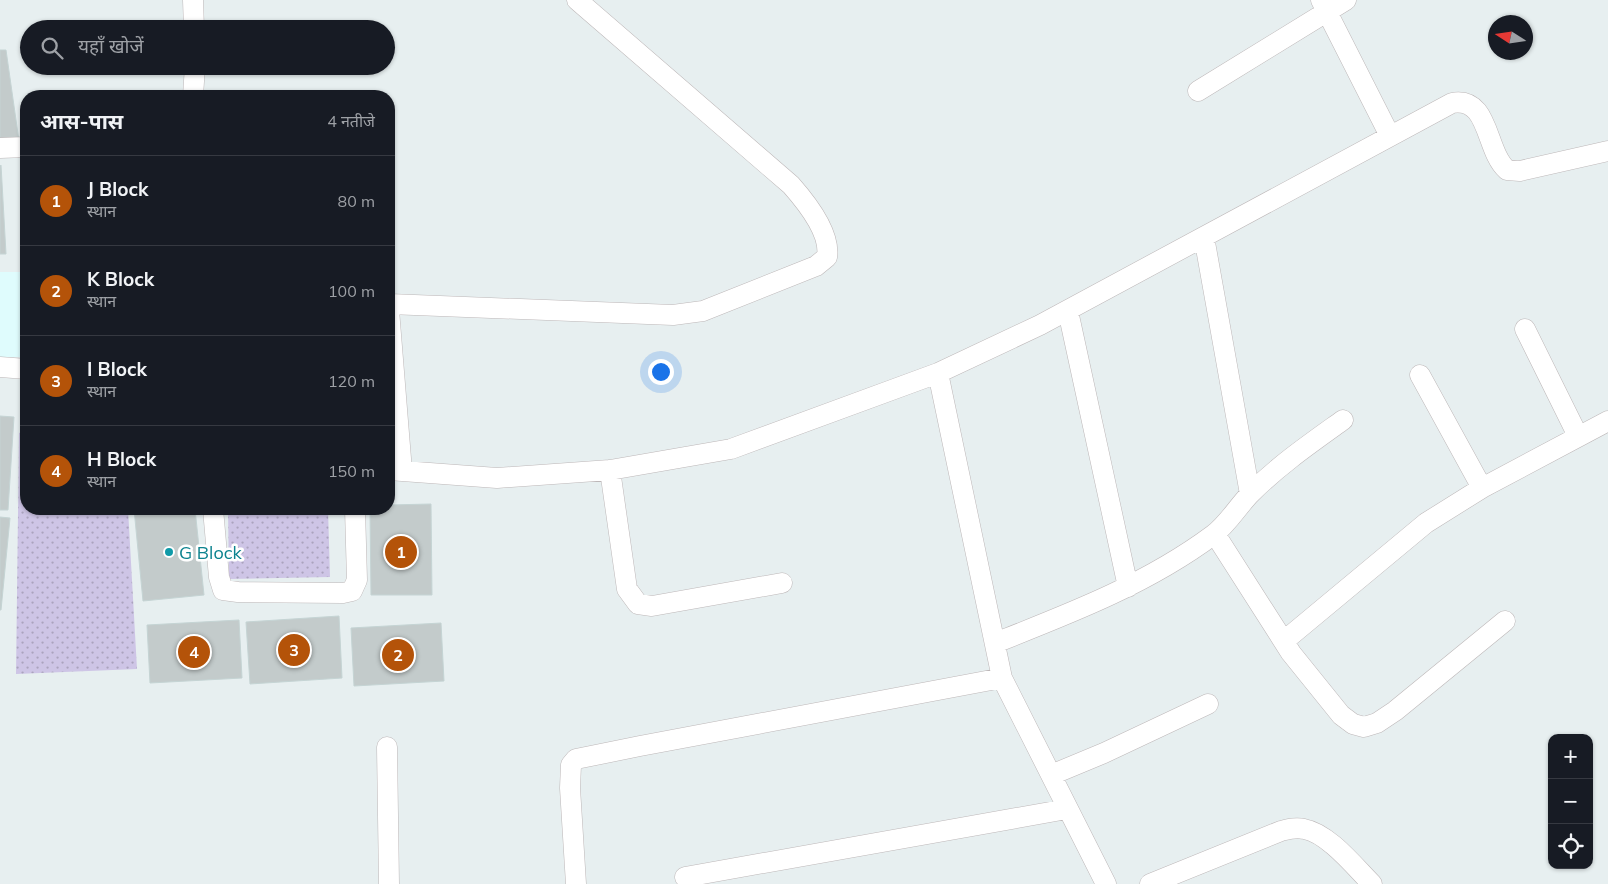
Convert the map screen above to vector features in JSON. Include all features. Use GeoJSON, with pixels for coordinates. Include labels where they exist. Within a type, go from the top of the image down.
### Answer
{"type":"FeatureCollection","features":[{"type":"Feature","properties":{"kind":"street"},"geometry":{"type":"LineString","coordinates":[[193,0],[194,20]]}},
{"type":"Feature","properties":{"kind":"street"},"geometry":{"type":"LineString","coordinates":[[395,304],[688,314],[703,311],[816,266],[828,257],[828,244],[810,208],[790,185],[577,0]]}},
{"type":"Feature","properties":{"kind":"street"},"geometry":{"type":"LineString","coordinates":[[1198,91],[1324,5],[1346,0]]}},
{"type":"Feature","properties":{"kind":"street"},"geometry":{"type":"LineString","coordinates":[[1324,5],[1390,136]]}},
{"type":"Feature","properties":{"kind":"street"},"geometry":{"type":"LineString","coordinates":[[193,90],[194,75]]}},
{"type":"Feature","properties":{"kind":"street"},"geometry":{"type":"LineString","coordinates":[[395,471],[497,478],[610,470],[731,449],[938,373],[1068,310],[1452,103],[1460,101],[1473,106],[1478,111],[1498,160],[1507,170],[1520,171],[1608,151]]}},
{"type":"Feature","properties":{"kind":"street"},"geometry":{"type":"LineString","coordinates":[[0,148],[20,148]]}},
{"type":"Feature","properties":{"kind":"street"},"geometry":{"type":"LineString","coordinates":[[1204,237],[1250,494]]}},
{"type":"Feature","properties":{"kind":"street"},"geometry":{"type":"LineString","coordinates":[[1068,310],[1128,587]]}},
{"type":"Feature","properties":{"kind":"street"},"geometry":{"type":"LineString","coordinates":[[1525,329],[1578,436]]}},
{"type":"Feature","properties":{"kind":"street"},"geometry":{"type":"LineString","coordinates":[[0,367],[20,369]]}},
{"type":"Feature","properties":{"kind":"street"},"geometry":{"type":"LineString","coordinates":[[938,373],[1002,678],[1106,884]]}},
{"type":"Feature","properties":{"kind":"street"},"geometry":{"type":"LineString","coordinates":[[1420,376],[1482,488]]}},
{"type":"Feature","properties":{"kind":"street"},"geometry":{"type":"LineString","coordinates":[[995,643],[1066,615],[1128,587],[1164,568],[1214,534],[1250,494],[1297,453],[1344,420]]}},
{"type":"Feature","properties":{"kind":"street"},"geometry":{"type":"LineString","coordinates":[[1284,641],[1426,523],[1482,488],[1608,421]]}},
{"type":"Feature","properties":{"kind":"street"},"geometry":{"type":"LineString","coordinates":[[610,470],[627,589],[638,604],[652,606],[782,583]]}},
{"type":"Feature","properties":{"kind":"street"},"geometry":{"type":"LineString","coordinates":[[214,515],[219,577],[223,590],[238,592],[343,593],[352,591],[357,580],[355,515]]}},
{"type":"Feature","properties":{"kind":"street"},"geometry":{"type":"LineString","coordinates":[[1214,534],[1291,653],[1341,715],[1353,724],[1364,727],[1377,723],[1395,711],[1505,621]]}},
{"type":"Feature","properties":{"kind":"street"},"geometry":{"type":"LineString","coordinates":[[576,884],[570,788],[571,765],[576,760],[640,746],[1002,678]]}},
{"type":"Feature","properties":{"kind":"street"},"geometry":{"type":"LineString","coordinates":[[1051,775],[1104,753],[1208,704]]}},
{"type":"Feature","properties":{"kind":"street"},"geometry":{"type":"LineString","coordinates":[[387,747],[389,884]]}},
{"type":"Feature","properties":{"kind":"street"},"geometry":{"type":"LineString","coordinates":[[685,877],[1068,809]]}},
{"type":"Feature","properties":{"kind":"street"},"geometry":{"type":"LineString","coordinates":[[1150,884],[1281,831],[1294,828],[1305,829],[1319,834],[1372,884]]}},
{"type":"Feature","properties":{"kind":"shaded area"},"geometry":{"type":"Polygon","coordinates":[[[0,272],[20,272],[20,357],[0,357],[0,272]]]}},
{"type":"Feature","properties":{"kind":"shaded area"},"geometry":{"type":"Polygon","coordinates":[[[19,433],[20,515],[128,515],[137,669],[16,674],[19,433]]]}},
{"type":"Feature","properties":{"kind":"shaded area"},"geometry":{"type":"Polygon","coordinates":[[[228,515],[328,515],[330,577],[229,579],[228,515]]]}},
{"type":"Feature","properties":{"kind":"building"},"geometry":{"type":"Polygon","coordinates":[[[0,50],[6,50],[19,141],[0,144],[0,50]]]}},
{"type":"Feature","properties":{"kind":"building"},"geometry":{"type":"Polygon","coordinates":[[[1,165],[6,254],[0,254],[1,165]]]}},
{"type":"Feature","properties":{"kind":"building"},"geometry":{"type":"Polygon","coordinates":[[[0,416],[14,417],[8,510],[0,510],[0,416]]]}},
{"type":"Feature","properties":{"kind":"building"},"geometry":{"type":"Polygon","coordinates":[[[431,504],[432,595],[371,595],[370,515],[395,515],[395,505],[431,504]]]}},
{"type":"Feature","properties":{"kind":"building","name":"G Block"},"geometry":{"type":"Polygon","coordinates":[[[135,515],[196,515],[204,595],[143,601],[135,515]]]}},
{"type":"Feature","properties":{"kind":"building"},"geometry":{"type":"Polygon","coordinates":[[[0,517],[10,518],[1,610],[0,610],[0,517]]]}},
{"type":"Feature","properties":{"kind":"building"},"geometry":{"type":"Polygon","coordinates":[[[339,616],[342,678],[250,684],[246,622],[339,616]]]}},
{"type":"Feature","properties":{"kind":"building"},"geometry":{"type":"Polygon","coordinates":[[[239,620],[242,678],[150,683],[147,625],[239,620]]]}},
{"type":"Feature","properties":{"kind":"building"},"geometry":{"type":"Polygon","coordinates":[[[441,623],[444,681],[354,686],[351,628],[441,623]]]}},
{"type":"Feature","properties":{"kind":"place","name":"G Block"},"geometry":{"type":"Point","coordinates":[169,552]}},
{"type":"Feature","properties":{"kind":"place","name":"J Block"},"geometry":{"type":"Point","coordinates":[401,552]}},
{"type":"Feature","properties":{"kind":"place","name":"I Block"},"geometry":{"type":"Point","coordinates":[294,650]}},
{"type":"Feature","properties":{"kind":"place","name":"H Block"},"geometry":{"type":"Point","coordinates":[194,652]}},
{"type":"Feature","properties":{"kind":"place","name":"K Block"},"geometry":{"type":"Point","coordinates":[398,655]}}]}
